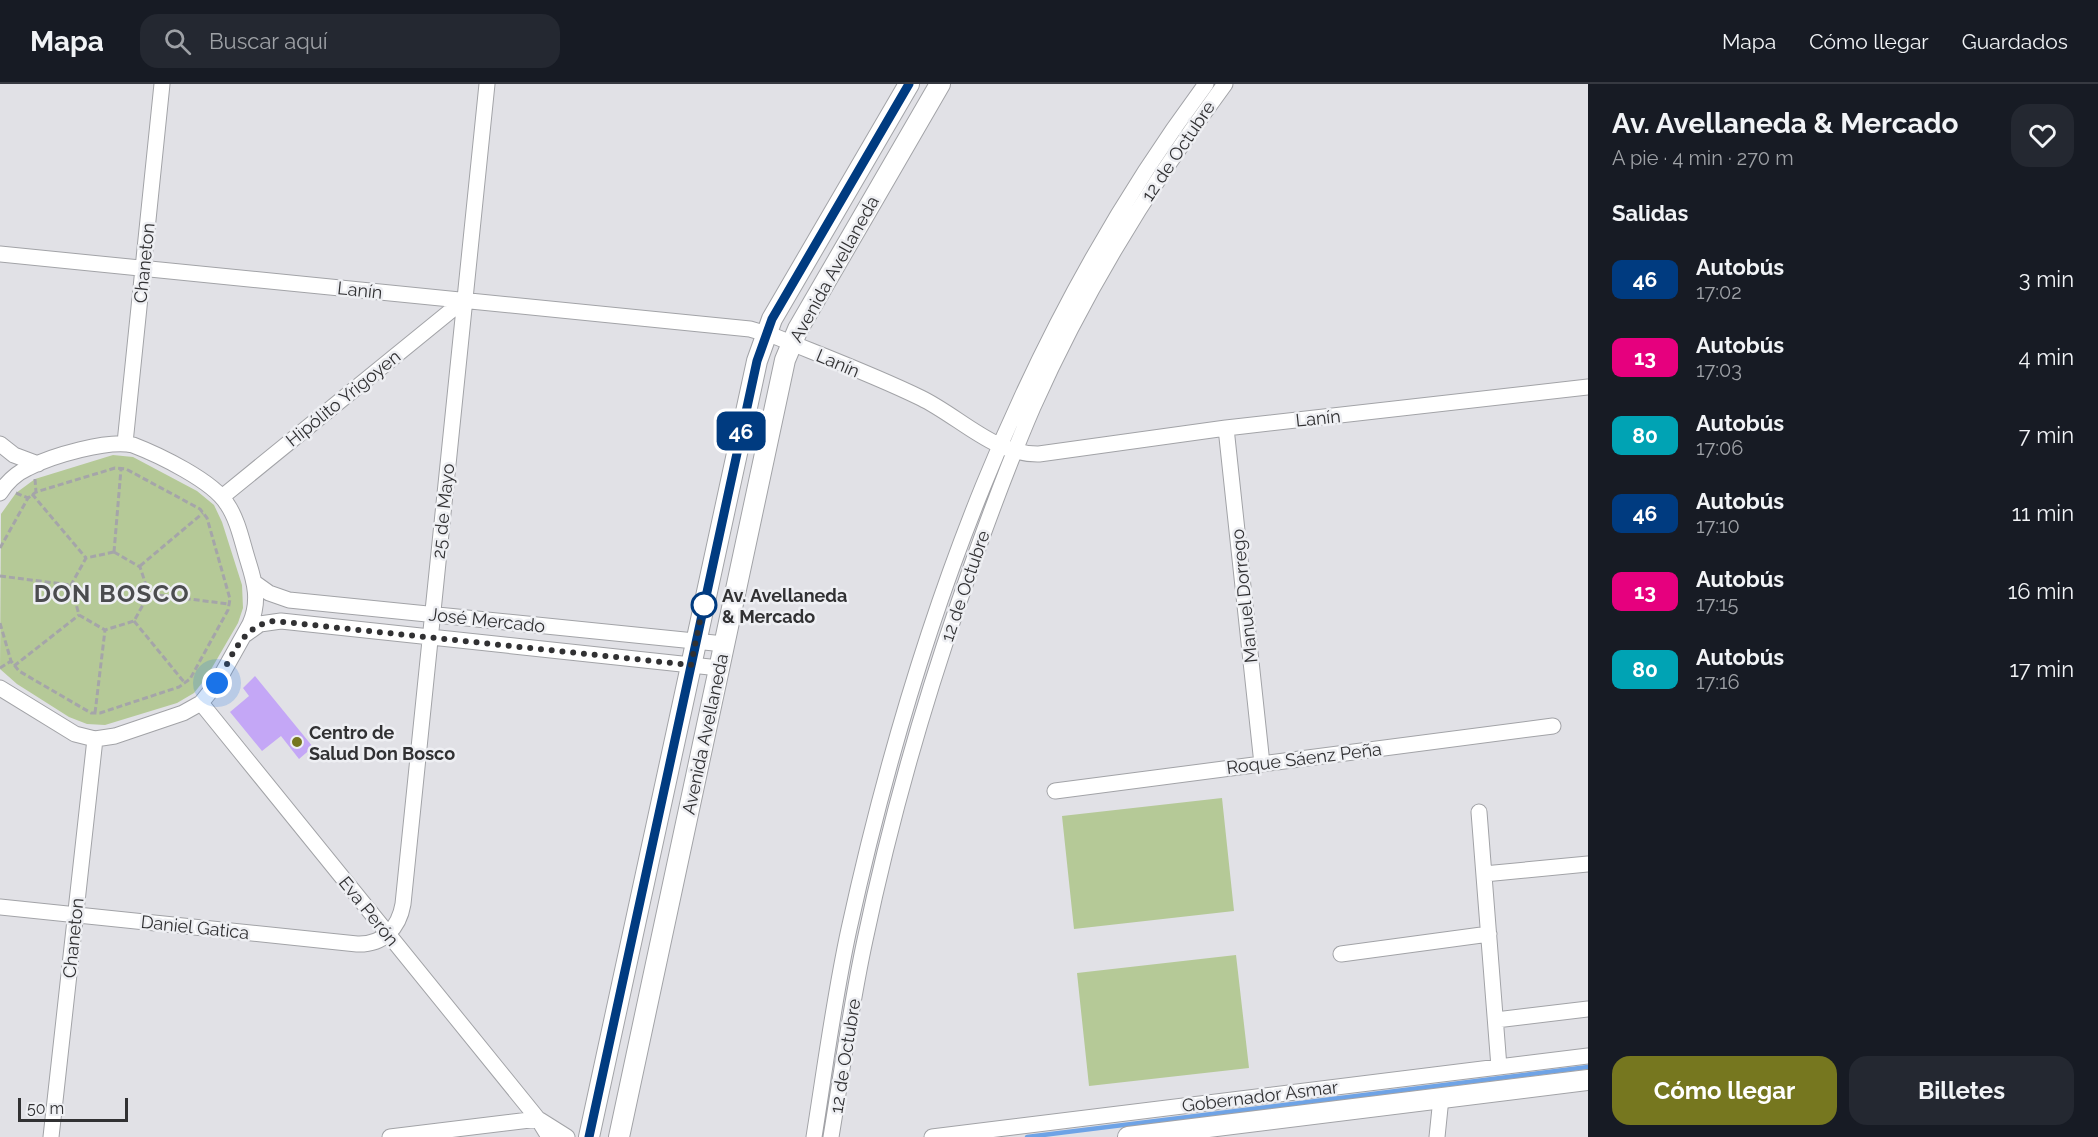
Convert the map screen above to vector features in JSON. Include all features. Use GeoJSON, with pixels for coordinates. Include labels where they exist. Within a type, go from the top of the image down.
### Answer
{"type":"FeatureCollection","features":[{"type":"Feature","properties":{"kind":"street","name":"Chaneton"},"geometry":{"type":"LineString","coordinates":[[125,443],[162,84]]}},
{"type":"Feature","properties":{"kind":"street","name":"25 de Mayo"},"geometry":{"type":"LineString","coordinates":[[388,934],[400,918],[403,903],[487,84]]}},
{"type":"Feature","properties":{"kind":"street"},"geometry":{"type":"LineString","coordinates":[[909,84],[912,93],[919,99],[928,98],[938,87]]}},
{"type":"Feature","properties":{"kind":"street","name":"Avenida Avellaneda"},"geometry":{"type":"LineString","coordinates":[[589,1137],[753,374],[766,333],[779,306],[909,84]]}},
{"type":"Feature","properties":{"kind":"street","name":"12 de Octubre"},"geometry":{"type":"LineString","coordinates":[[814,1137],[845,949],[884,783],[916,675],[965,533],[999,446],[1037,360],[1102,240],[1149,164],[1206,84]]}},
{"type":"Feature","properties":{"kind":"street","name":"12 de Octubre"},"geometry":{"type":"LineString","coordinates":[[831,1137],[864,947],[908,761],[928,692],[1015,452],[1057,357],[1105,266],[1176,152],[1225,84]]}},
{"type":"Feature","properties":{"kind":"street","name":"Avenida Avellaneda"},"geometry":{"type":"LineString","coordinates":[[619,1137],[781,377],[791,344],[938,87]]}},
{"type":"Feature","properties":{"kind":"street","name":"Lanín"},"geometry":{"type":"LineString","coordinates":[[0,254],[741,328],[766,333],[926,400],[999,446],[1015,452],[1039,454],[1226,428],[1588,387]]}},
{"type":"Feature","properties":{"kind":"street","name":"Hipólito Yrigoyen"},"geometry":{"type":"LineString","coordinates":[[222,496],[464,300]]}},
{"type":"Feature","properties":{"kind":"street","name":"Manuel Dorrego"},"geometry":{"type":"LineString","coordinates":[[1226,428],[1262,764]]}},
{"type":"Feature","properties":{"kind":"street"},"geometry":{"type":"LineString","coordinates":[[0,688],[8,699],[66,729],[95,739],[115,736],[183,713],[201,703],[217,683],[255,614],[257,594],[233,515],[222,496],[204,482],[142,448],[125,443],[105,444],[36,471],[15,476],[8,493]]}},
{"type":"Feature","properties":{"kind":"street"},"geometry":{"type":"LineString","coordinates":[[0,444],[36,471]]}},
{"type":"Feature","properties":{"kind":"street","name":"José Mercado"},"geometry":{"type":"LineString","coordinates":[[255,583],[269,593],[289,600],[724,644]]}},
{"type":"Feature","properties":{"kind":"street","name":"José Mercado"},"geometry":{"type":"LineString","coordinates":[[243,636],[260,624],[274,621],[719,668]]}},
{"type":"Feature","properties":{"kind":"street","name":"Eva Perón"},"geometry":{"type":"LineString","coordinates":[[201,703],[538,1119],[549,1137]]}},
{"type":"Feature","properties":{"kind":"street","name":"Roque Sáenz Peña"},"geometry":{"type":"LineString","coordinates":[[1055,791],[1553,726]]}},
{"type":"Feature","properties":{"kind":"street","name":"Chaneton"},"geometry":{"type":"LineString","coordinates":[[51,1137],[95,739]]}},
{"type":"Feature","properties":{"kind":"street"},"geometry":{"type":"LineString","coordinates":[[1479,812],[1499,1067]]}},
{"type":"Feature","properties":{"kind":"street"},"geometry":{"type":"LineString","coordinates":[[1484,874],[1588,864]]}},
{"type":"Feature","properties":{"kind":"street","name":"Daniel Gatica"},"geometry":{"type":"LineString","coordinates":[[0,907],[357,944],[372,943],[388,934]]}},
{"type":"Feature","properties":{"kind":"street"},"geometry":{"type":"LineString","coordinates":[[1341,954],[1489,934]]}},
{"type":"Feature","properties":{"kind":"street"},"geometry":{"type":"LineString","coordinates":[[1496,1020],[1588,1009]]}},
{"type":"Feature","properties":{"kind":"street","name":"Gobernador Asmar"},"geometry":{"type":"LineString","coordinates":[[932,1137],[1588,1056]]}},
{"type":"Feature","properties":{"kind":"street","name":"Gobernador Asmar"},"geometry":{"type":"LineString","coordinates":[[1128,1137],[1173,1134],[1588,1080]]}},
{"type":"Feature","properties":{"kind":"street"},"geometry":{"type":"LineString","coordinates":[[1437,1137],[1441,1098]]}},
{"type":"Feature","properties":{"kind":"street"},"geometry":{"type":"LineString","coordinates":[[390,1137],[538,1119]]}},
{"type":"Feature","properties":{"kind":"street","name":"Eva Perón"},"geometry":{"type":"LineString","coordinates":[[538,1119],[567,1137]]}},
{"type":"Feature","properties":{"kind":"path"},"geometry":{"type":"LineString","coordinates":[[114,462],[115,468]]}},
{"type":"Feature","properties":{"kind":"path"},"geometry":{"type":"LineString","coordinates":[[126,469],[130,463]]}},
{"type":"Feature","properties":{"kind":"path"},"geometry":{"type":"LineString","coordinates":[[0,548],[28,498],[34,493],[115,468],[126,469],[200,509],[207,518],[230,604],[190,679],[179,687],[95,713],[87,718]]}},
{"type":"Feature","properties":{"kind":"path"},"geometry":{"type":"LineString","coordinates":[[114,552],[121,469]]}},
{"type":"Feature","properties":{"kind":"path"},"geometry":{"type":"LineString","coordinates":[[36,471],[34,493],[86,558]]}},
{"type":"Feature","properties":{"kind":"path"},"geometry":{"type":"LineString","coordinates":[[8,493],[28,498]]}},
{"type":"Feature","properties":{"kind":"path"},"geometry":{"type":"LineString","coordinates":[[200,509],[204,504]]}},
{"type":"Feature","properties":{"kind":"path"},"geometry":{"type":"LineString","coordinates":[[140,567],[203,513]]}},
{"type":"Feature","properties":{"kind":"path"},"geometry":{"type":"LineString","coordinates":[[207,518],[213,515]]}},
{"type":"Feature","properties":{"kind":"path"},"geometry":{"type":"LineString","coordinates":[[114,552],[140,567],[149,594],[134,621],[105,630],[79,615],[71,585],[86,558],[114,552]]}},
{"type":"Feature","properties":{"kind":"path"},"geometry":{"type":"LineString","coordinates":[[0,576],[71,585]]}},
{"type":"Feature","properties":{"kind":"path"},"geometry":{"type":"LineString","coordinates":[[149,594],[230,604]]}},
{"type":"Feature","properties":{"kind":"path"},"geometry":{"type":"LineString","coordinates":[[230,599],[237,597]]}},
{"type":"Feature","properties":{"kind":"path"},"geometry":{"type":"LineString","coordinates":[[228,610],[235,612]]}},
{"type":"Feature","properties":{"kind":"path"},"geometry":{"type":"LineString","coordinates":[[14,666],[79,615]]}},
{"type":"Feature","properties":{"kind":"path"},"geometry":{"type":"LineString","coordinates":[[134,621],[185,683]]}},
{"type":"Feature","properties":{"kind":"path"},"geometry":{"type":"LineString","coordinates":[[0,623],[11,661],[19,671],[102,719]]}},
{"type":"Feature","properties":{"kind":"path"},"geometry":{"type":"LineString","coordinates":[[95,713],[105,630]]}},
{"type":"Feature","properties":{"kind":"path"},"geometry":{"type":"LineString","coordinates":[[0,668],[11,661]]}},
{"type":"Feature","properties":{"kind":"path"},"geometry":{"type":"LineString","coordinates":[[190,679],[195,683]]}},
{"type":"Feature","properties":{"kind":"path"},"geometry":{"type":"LineString","coordinates":[[179,687],[183,693]]}},
{"type":"Feature","properties":{"kind":"green space"},"geometry":{"type":"Polygon","coordinates":[[[113,455],[133,457],[197,491],[214,505],[222,522],[242,585],[243,608],[238,623],[206,678],[194,693],[177,703],[105,725],[87,724],[69,717],[17,684],[0,669],[1,514],[16,493],[35,479],[113,455]]]}},
{"type":"Feature","properties":{"kind":"green space"},"geometry":{"type":"Polygon","coordinates":[[[1222,798],[1234,911],[1074,929],[1062,816],[1222,798]]]}},
{"type":"Feature","properties":{"kind":"green space"},"geometry":{"type":"Polygon","coordinates":[[[1236,955],[1249,1068],[1089,1086],[1077,973],[1236,955]]]}},
{"type":"Feature","properties":{"kind":"building"},"geometry":{"type":"Polygon","coordinates":[[[255,676],[313,747],[299,759],[281,736],[262,751],[230,712],[249,696],[243,688],[255,676]]]}},
{"type":"Feature","properties":{"kind":"waterway"},"geometry":{"type":"LineString","coordinates":[[1027,1137],[1588,1067]]}},
{"type":"Feature","properties":{"kind":"bus line","name":"46"},"geometry":{"type":"LineString","coordinates":[[589,1137],[753,374],[772,319],[909,84]]}},
{"type":"Feature","properties":{"kind":"place","name":"Av. Avellaneda & Mercado"},"geometry":{"type":"Point","coordinates":[704,605]}},
{"type":"Feature","properties":{"kind":"place","name":"Centro de Salud Don Bosco"},"geometry":{"type":"Point","coordinates":[297,742]}},
{"type":"Feature","properties":{"kind":"district","name":"DON BOSCO"},"geometry":{"type":"Point","coordinates":[112,593]}},
{"type":"Feature","properties":{"kind":"route"},"geometry":{"type":"LineString","coordinates":[[217,683],[243,636],[260,624],[274,621],[691,665],[705,596],[704,605]]}}]}
